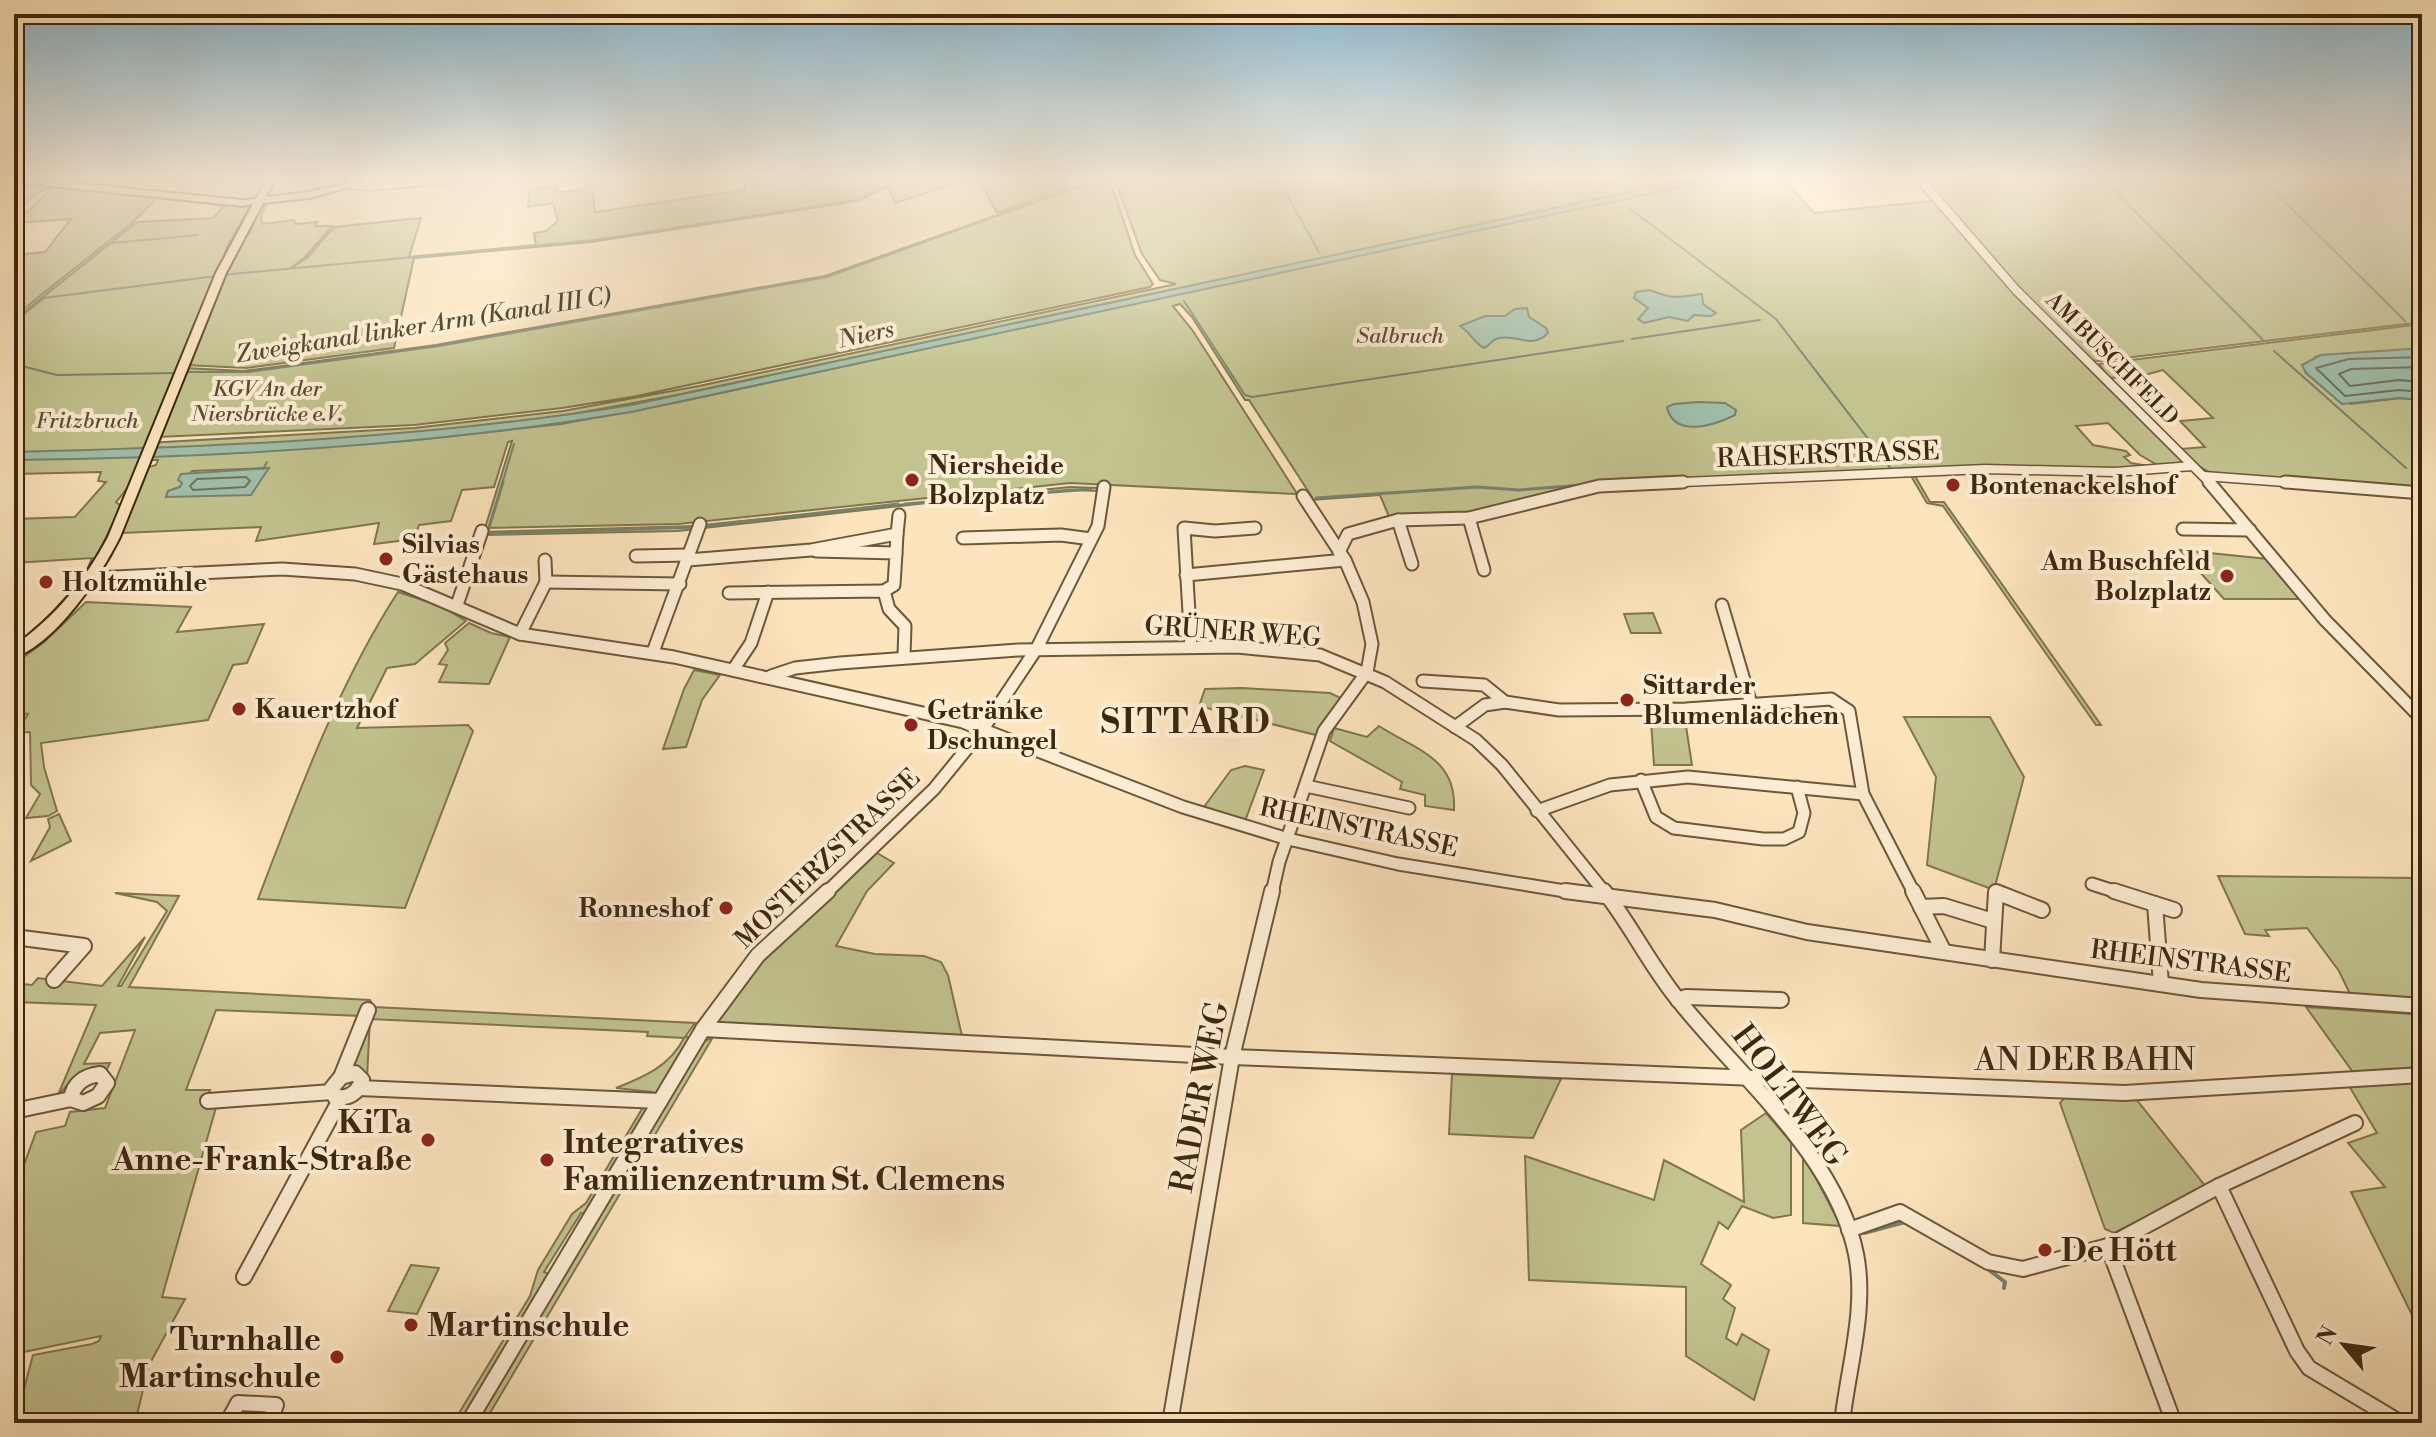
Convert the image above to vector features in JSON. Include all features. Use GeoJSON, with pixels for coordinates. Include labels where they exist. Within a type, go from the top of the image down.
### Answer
{"type":"FeatureCollection","features":[{"type":"Feature","properties":{"kind":"main road"},"geometry":{"type":"LineString","coordinates":[[14,653],[45,630],[94,578],[114,537],[220,276],[237,244]]}},
{"type":"Feature","properties":{"kind":"street","name":"AM BUSCHFELD"},"geometry":{"type":"LineString","coordinates":[[1976,244],[2016,290],[2204,476],[2325,620],[2422,719]]}},
{"type":"Feature","properties":{"kind":"street","name":"RAHSERSTRASSE"},"geometry":{"type":"LineString","coordinates":[[1342,556],[1351,532],[1398,520],[1469,518],[1599,486],[1985,469],[2115,472],[2192,466]]}},
{"type":"Feature","properties":{"kind":"street"},"geometry":{"type":"LineString","coordinates":[[2204,476],[2422,493]]}},
{"type":"Feature","properties":{"kind":"street","name":"MOSTERZSTRASSE"},"geometry":{"type":"LineString","coordinates":[[468,1423],[703,1029],[758,955],[888,837],[934,789],[983,729],[1037,648],[1098,526],[1104,487]]}},
{"type":"Feature","properties":{"kind":"street"},"geometry":{"type":"LineString","coordinates":[[1303,496],[1342,556],[1370,628],[1372,644],[1367,672]]}},
{"type":"Feature","properties":{"kind":"street"},"geometry":{"type":"LineString","coordinates":[[729,593],[884,591],[894,585],[899,515]]}},
{"type":"Feature","properties":{"kind":"street"},"geometry":{"type":"LineString","coordinates":[[1469,518],[1484,570]]}},
{"type":"Feature","properties":{"kind":"street"},"geometry":{"type":"LineString","coordinates":[[1398,520],[1412,564]]}},
{"type":"Feature","properties":{"kind":"street"},"geometry":{"type":"LineString","coordinates":[[653,652],[700,524]]}},
{"type":"Feature","properties":{"kind":"street"},"geometry":{"type":"LineString","coordinates":[[1191,647],[1192,619],[1184,528],[1255,528]]}},
{"type":"Feature","properties":{"kind":"street"},"geometry":{"type":"LineString","coordinates":[[2183,529],[2250,530]]}},
{"type":"Feature","properties":{"kind":"street"},"geometry":{"type":"LineString","coordinates":[[457,605],[482,531]]}},
{"type":"Feature","properties":{"kind":"street"},"geometry":{"type":"LineString","coordinates":[[811,550],[897,534]]}},
{"type":"Feature","properties":{"kind":"street"},"geometry":{"type":"LineString","coordinates":[[963,538],[1061,535],[1091,539]]}},
{"type":"Feature","properties":{"kind":"street"},"geometry":{"type":"LineString","coordinates":[[636,556],[689,557],[811,550],[896,553]]}},
{"type":"Feature","properties":{"kind":"street"},"geometry":{"type":"LineString","coordinates":[[1186,575],[1342,556]]}},
{"type":"Feature","properties":{"kind":"street"},"geometry":{"type":"LineString","coordinates":[[520,634],[546,582],[545,560]]}},
{"type":"Feature","properties":{"kind":"street","name":"RHEINSTRASSE"},"geometry":{"type":"LineString","coordinates":[[94,578],[282,569],[333,572],[402,584],[520,634],[653,652],[895,704],[983,729],[1161,800],[1288,839],[1398,864],[1608,898],[1715,910],[1807,932],[2161,984],[2421,1008]]}},
{"type":"Feature","properties":{"kind":"street"},"geometry":{"type":"LineString","coordinates":[[546,582],[680,584]]}},
{"type":"Feature","properties":{"kind":"street"},"geometry":{"type":"LineString","coordinates":[[884,591],[889,609],[905,626],[904,655]]}},
{"type":"Feature","properties":{"kind":"street"},"geometry":{"type":"LineString","coordinates":[[733,670],[751,643],[768,592]]}},
{"type":"Feature","properties":{"kind":"street"},"geometry":{"type":"LineString","coordinates":[[1722,605],[1735,646],[1738,671],[1751,704]]}},
{"type":"Feature","properties":{"kind":"street","name":"GRÜNER WEG"},"geometry":{"type":"LineString","coordinates":[[768,677],[795,668],[904,655],[1037,648],[1191,647],[1319,655],[1367,672],[1455,727],[1491,754],[1608,898]]}},
{"type":"Feature","properties":{"kind":"street","name":"RADER WEG"},"geometry":{"type":"LineString","coordinates":[[1170,1423],[1232,1057],[1279,862],[1324,731],[1367,672]]}},
{"type":"Feature","properties":{"kind":"street"},"geometry":{"type":"LineString","coordinates":[[1423,681],[1484,685],[1505,702]]}},
{"type":"Feature","properties":{"kind":"street"},"geometry":{"type":"LineString","coordinates":[[1455,727],[1485,705],[1505,702],[1559,710],[1831,699],[1849,711],[1863,794],[1944,952]]}},
{"type":"Feature","properties":{"kind":"street"},"geometry":{"type":"LineString","coordinates":[[1537,811],[1610,785],[1697,777],[1863,794]]}},
{"type":"Feature","properties":{"kind":"street"},"geometry":{"type":"LineString","coordinates":[[1641,780],[1656,817],[1674,828],[1763,839],[1784,839],[1799,832],[1804,813],[1797,787]]}},
{"type":"Feature","properties":{"kind":"street"},"geometry":{"type":"LineString","coordinates":[[1306,786],[1409,808]]}},
{"type":"Feature","properties":{"kind":"street"},"geometry":{"type":"LineString","coordinates":[[2092,884],[2174,910]]}},
{"type":"Feature","properties":{"kind":"street"},"geometry":{"type":"LineString","coordinates":[[1992,960],[1996,892],[2042,910]]}},
{"type":"Feature","properties":{"kind":"street","name":"HOLTWEG"},"geometry":{"type":"LineString","coordinates":[[1608,898],[1678,1000],[1748,1078],[1811,1158],[1849,1230],[1855,1249],[1858,1310],[1846,1374],[1842,1423]]}},
{"type":"Feature","properties":{"kind":"street"},"geometry":{"type":"LineString","coordinates":[[2155,904],[2161,984]]}},
{"type":"Feature","properties":{"kind":"street"},"geometry":{"type":"LineString","coordinates":[[1921,907],[1944,906],[1993,921]]}},
{"type":"Feature","properties":{"kind":"street"},"geometry":{"type":"LineString","coordinates":[[14,937],[84,946],[54,980]]}},
{"type":"Feature","properties":{"kind":"street","name":"HOLTWEG"},"geometry":{"type":"LineString","coordinates":[[1678,1000],[1686,997],[1781,1000]]}},
{"type":"Feature","properties":{"kind":"street"},"geometry":{"type":"LineString","coordinates":[[244,1277],[336,1095],[334,1084],[341,1077],[368,1010]]}},
{"type":"Feature","properties":{"kind":"street","name":"AN DER BAHN"},"geometry":{"type":"LineString","coordinates":[[703,1029],[1232,1057],[2124,1093],[2422,1075]]}},
{"type":"Feature","properties":{"kind":"street"},"geometry":{"type":"LineString","coordinates":[[341,1077],[359,1074],[362,1080],[359,1088]]}},
{"type":"Feature","properties":{"kind":"street"},"geometry":{"type":"LineString","coordinates":[[208,1101],[336,1095],[359,1088],[660,1101]]}},
{"type":"Feature","properties":{"kind":"street"},"geometry":{"type":"LineString","coordinates":[[14,1111],[71,1099]]}},
{"type":"Feature","properties":{"kind":"street"},"geometry":{"type":"LineString","coordinates":[[1849,1230],[1900,1212],[1988,1262],[2023,1269],[2108,1246],[2219,1186],[2355,1123]]}},
{"type":"Feature","properties":{"kind":"street"},"geometry":{"type":"LineString","coordinates":[[2219,1186],[2297,1351],[2309,1368],[2401,1423]]}},
{"type":"Feature","properties":{"kind":"street"},"geometry":{"type":"LineString","coordinates":[[2108,1246],[2174,1423]]}},
{"type":"Feature","properties":{"kind":"street"},"geometry":{"type":"LineString","coordinates":[[227,1423],[238,1403],[276,1405],[269,1423]]}},
{"type":"Feature","properties":{"kind":"green space"},"geometry":{"type":"Polygon","coordinates":[[[51,244],[105,244],[14,317],[14,255],[45,252],[51,244]]]}},
{"type":"Feature","properties":{"kind":"green space"},"geometry":{"type":"Polygon","coordinates":[[[109,244],[229,244],[185,368],[244,371],[436,345],[825,276],[915,244],[1131,244],[1153,284],[632,397],[414,425],[158,437],[175,375],[147,443],[414,428],[563,411],[699,386],[1176,284],[1160,280],[1138,244],[1976,244],[2186,464],[2159,466],[2140,455],[2108,423],[2076,426],[2093,445],[2126,451],[2130,455],[2124,457],[2131,463],[2155,467],[1577,487],[1468,516],[1390,519],[1380,495],[1309,500],[1312,497],[1249,400],[1245,400],[1192,317],[1180,304],[1173,306],[1193,331],[1295,494],[1070,483],[678,524],[485,528],[512,441],[508,442],[494,487],[462,490],[451,521],[419,525],[414,539],[374,544],[379,523],[256,541],[261,527],[122,533],[146,468],[156,465],[158,460],[140,460],[130,485],[116,502],[121,506],[91,569],[87,570],[92,558],[14,563],[14,519],[75,517],[106,482],[98,481],[101,472],[14,474],[14,320],[109,244]],[[1171,290],[677,395],[562,416],[408,434],[138,456],[407,441],[561,424],[679,402],[1174,295],[1171,290]],[[268,468],[192,471],[180,487],[168,491],[166,497],[268,468]]]}},
{"type":"Feature","properties":{"kind":"green space"},"geometry":{"type":"Polygon","coordinates":[[[239,244],[316,244],[291,268],[308,257],[319,244],[413,244],[409,257],[568,244],[414,258],[394,348],[246,368],[186,365],[239,244]]]}},
{"type":"Feature","properties":{"kind":"green space"},"geometry":{"type":"Polygon","coordinates":[[[1978,244],[2422,244],[2422,322],[2100,361],[2088,360],[2018,290],[1978,244]]]}},
{"type":"Feature","properties":{"kind":"green space"},"geometry":{"type":"Polygon","coordinates":[[[2422,324],[2422,350],[2321,355],[2315,357],[2306,373],[2351,404],[2400,398],[2422,400],[2422,472],[2414,473],[2422,481],[2422,490],[2215,475],[2194,464],[2180,449],[2205,447],[2180,421],[2213,418],[2163,370],[2141,376],[2109,378],[2099,364],[2422,324]]]}},
{"type":"Feature","properties":{"kind":"green space"},"geometry":{"type":"Polygon","coordinates":[[[1911,476],[1915,476],[1930,502],[1944,502],[2101,725],[2096,725],[1943,506],[1927,503],[1911,476]]]}},
{"type":"Feature","properties":{"kind":"green space"},"geometry":{"type":"Polygon","coordinates":[[[1070,487],[1101,488],[1100,491],[1070,490],[936,502],[703,528],[704,525],[1070,487]]]}},
{"type":"Feature","properties":{"kind":"green space"},"geometry":{"type":"Polygon","coordinates":[[[696,526],[696,529],[677,531],[483,535],[484,532],[696,526]]]}},
{"type":"Feature","properties":{"kind":"green space"},"geometry":{"type":"Polygon","coordinates":[[[2180,550],[2268,559],[2301,599],[2224,599],[2180,550]]]}},
{"type":"Feature","properties":{"kind":"green space"},"geometry":{"type":"Polygon","coordinates":[[[398,592],[441,606],[466,621],[415,664],[387,668],[357,728],[468,725],[473,731],[405,908],[258,899],[338,703],[376,627],[398,592]]]}},
{"type":"Feature","properties":{"kind":"green space"},"geometry":{"type":"Polygon","coordinates":[[[86,602],[191,607],[177,632],[264,624],[247,663],[233,665],[208,720],[41,743],[44,767],[57,811],[48,816],[26,818],[40,794],[31,785],[30,732],[16,733],[28,714],[14,713],[14,664],[43,643],[86,602]]]}},
{"type":"Feature","properties":{"kind":"green space"},"geometry":{"type":"Polygon","coordinates":[[[1653,613],[1661,633],[1631,633],[1624,614],[1653,613]]]}},
{"type":"Feature","properties":{"kind":"green space"},"geometry":{"type":"Polygon","coordinates":[[[469,623],[510,637],[489,684],[439,682],[447,665],[439,664],[448,650],[445,643],[469,623]]]}},
{"type":"Feature","properties":{"kind":"green space"},"geometry":{"type":"Polygon","coordinates":[[[694,670],[720,675],[702,700],[686,747],[663,749],[684,689],[694,670]]]}},
{"type":"Feature","properties":{"kind":"green space"},"geometry":{"type":"Polygon","coordinates":[[[1205,689],[1330,693],[1343,699],[1321,724],[1316,735],[1199,706],[1205,689]]]}},
{"type":"Feature","properties":{"kind":"green space"},"geometry":{"type":"Polygon","coordinates":[[[1904,717],[1990,717],[2024,777],[1994,890],[1927,865],[1936,777],[1904,717]]]}},
{"type":"Feature","properties":{"kind":"green space"},"geometry":{"type":"Polygon","coordinates":[[[1685,720],[1692,765],[1654,765],[1651,721],[1685,720]]]}},
{"type":"Feature","properties":{"kind":"green space"},"geometry":{"type":"Polygon","coordinates":[[[1379,726],[1420,749],[1441,767],[1449,778],[1454,810],[1425,806],[1425,795],[1400,789],[1402,782],[1330,741],[1334,728],[1367,737],[1379,726]]]}},
{"type":"Feature","properties":{"kind":"green space"},"geometry":{"type":"Polygon","coordinates":[[[1245,766],[1264,770],[1245,821],[1204,807],[1231,770],[1245,766]]]}},
{"type":"Feature","properties":{"kind":"green space"},"geometry":{"type":"Polygon","coordinates":[[[59,814],[71,841],[31,861],[50,827],[48,819],[59,814]]]}},
{"type":"Feature","properties":{"kind":"green space"},"geometry":{"type":"Polygon","coordinates":[[[877,853],[894,863],[867,891],[836,946],[875,954],[924,956],[941,962],[948,975],[962,1036],[713,1023],[773,949],[877,853]]]}},
{"type":"Feature","properties":{"kind":"green space"},"geometry":{"type":"Polygon","coordinates":[[[2218,876],[2422,878],[2422,1001],[2351,996],[2339,971],[2307,928],[2265,930],[2269,936],[2245,934],[2218,876]]]}},
{"type":"Feature","properties":{"kind":"green space"},"geometry":{"type":"Polygon","coordinates":[[[115,893],[179,896],[129,987],[370,1000],[374,1007],[695,1023],[685,1037],[692,1037],[589,1214],[581,1213],[544,1272],[552,1275],[462,1423],[453,1423],[530,1296],[538,1270],[572,1214],[586,1203],[652,1092],[616,1088],[664,1063],[684,1038],[647,1036],[648,1032],[370,1019],[367,1078],[351,1070],[361,1016],[216,1010],[186,1090],[210,1090],[204,1104],[217,1104],[162,1297],[185,1299],[149,1365],[135,1423],[15,1423],[33,1355],[92,1344],[99,1341],[101,1336],[14,1354],[14,1192],[36,1132],[65,1126],[70,1112],[105,1108],[135,1030],[100,1033],[84,1064],[110,1063],[107,1069],[80,1072],[58,1095],[96,1005],[14,1002],[14,983],[32,985],[38,978],[102,986],[145,937],[118,986],[121,986],[167,911],[157,902],[115,893]]]}},
{"type":"Feature","properties":{"kind":"green space"},"geometry":{"type":"Polygon","coordinates":[[[2306,1007],[2412,1014],[2422,1021],[2422,1070],[2355,1075],[2306,1007]]]}},
{"type":"Feature","properties":{"kind":"green space"},"geometry":{"type":"Polygon","coordinates":[[[713,1037],[484,1423],[477,1423],[701,1043],[713,1037]]]}},
{"type":"Feature","properties":{"kind":"green space"},"geometry":{"type":"Polygon","coordinates":[[[1452,1074],[1561,1079],[1533,1138],[1449,1134],[1452,1074]]]}},
{"type":"Feature","properties":{"kind":"green space"},"geometry":{"type":"Polygon","coordinates":[[[2422,1082],[2422,1335],[2351,1192],[2385,1187],[2348,1143],[2377,1133],[2349,1086],[2422,1082]]]}},
{"type":"Feature","properties":{"kind":"green space"},"geometry":{"type":"Polygon","coordinates":[[[2065,1097],[2136,1099],[2206,1187],[2114,1233],[2105,1229],[2060,1103],[2065,1097]]]}},
{"type":"Feature","properties":{"kind":"green space"},"geometry":{"type":"Polygon","coordinates":[[[1766,1113],[1791,1142],[1791,1215],[1773,1218],[1742,1206],[1728,1229],[1719,1222],[1701,1264],[1731,1285],[1723,1299],[1735,1308],[1726,1338],[1737,1345],[1742,1334],[1769,1350],[1754,1400],[1686,1356],[1686,1287],[1529,1280],[1525,1156],[1654,1200],[1664,1160],[1744,1202],[1741,1130],[1766,1113]]]}},
{"type":"Feature","properties":{"kind":"green space"},"geometry":{"type":"Polygon","coordinates":[[[1803,1156],[1808,1163],[1841,1226],[1803,1223],[1803,1156]]]}},
{"type":"Feature","properties":{"kind":"green space"},"geometry":{"type":"Polygon","coordinates":[[[411,1265],[439,1268],[417,1314],[388,1311],[411,1265]]]}},
{"type":"Feature","properties":{"kind":"water"},"geometry":{"type":"Polygon","coordinates":[[[1386,244],[1415,244],[631,412],[555,424],[324,448],[14,460],[14,452],[323,439],[478,426],[631,405],[1386,244]]]}},
{"type":"Feature","properties":{"kind":"water"},"geometry":{"type":"Polygon","coordinates":[[[1650,290],[1676,297],[1702,294],[1703,304],[1716,313],[1711,316],[1694,315],[1688,321],[1669,317],[1644,323],[1638,319],[1648,308],[1634,298],[1636,292],[1650,290]]]}},
{"type":"Feature","properties":{"kind":"water"},"geometry":{"type":"Polygon","coordinates":[[[1527,308],[1529,317],[1546,328],[1548,333],[1542,338],[1530,341],[1499,338],[1484,348],[1460,326],[1485,316],[1505,316],[1515,309],[1527,308]]]}},
{"type":"Feature","properties":{"kind":"water"},"geometry":{"type":"Polygon","coordinates":[[[2422,350],[2422,400],[2400,398],[2342,404],[2306,373],[2302,365],[2321,355],[2422,350]]]}},
{"type":"Feature","properties":{"kind":"water"},"geometry":{"type":"Polygon","coordinates":[[[1698,402],[1725,403],[1736,410],[1735,415],[1707,425],[1686,426],[1671,417],[1667,407],[1698,402]]]}},
{"type":"Feature","properties":{"kind":"water"},"geometry":{"type":"Polygon","coordinates":[[[269,468],[251,495],[166,497],[168,491],[180,487],[182,483],[178,480],[181,474],[269,468]]]}},
{"type":"Feature","properties":{"kind":"waterway"},"geometry":{"type":"LineString","coordinates":[[32,302],[105,244]]}},
{"type":"Feature","properties":{"kind":"waterway"},"geometry":{"type":"LineString","coordinates":[[14,322],[44,298],[232,274],[552,244]]}},
{"type":"Feature","properties":{"kind":"waterway","name":"Zweigkanal linker Arm (Kanal III C)"},"geometry":{"type":"LineString","coordinates":[[184,372],[248,372],[439,346],[827,277],[919,244]]}},
{"type":"Feature","properties":{"kind":"waterway"},"geometry":{"type":"LineString","coordinates":[[1315,244],[1319,252]]}},
{"type":"Feature","properties":{"kind":"waterway"},"geometry":{"type":"LineString","coordinates":[[1677,244],[1776,319],[1892,470]]}},
{"type":"Feature","properties":{"kind":"waterway"},"geometry":{"type":"LineString","coordinates":[[2168,244],[2263,340]]}},
{"type":"Feature","properties":{"kind":"waterway"},"geometry":{"type":"LineString","coordinates":[[2328,244],[2405,321]]}},
{"type":"Feature","properties":{"kind":"waterway"},"geometry":{"type":"LineString","coordinates":[[1184,301],[1245,395],[1252,397],[1623,341]]}},
{"type":"Feature","properties":{"kind":"waterway"},"geometry":{"type":"LineString","coordinates":[[1632,339],[1760,320]]}},
{"type":"Feature","properties":{"kind":"waterway"},"geometry":{"type":"LineString","coordinates":[[2274,351],[2406,468]]}},
{"type":"Feature","properties":{"kind":"waterway","name":"Zweigkanal linker Arm (Kanal III C)"},"geometry":{"type":"LineString","coordinates":[[14,364],[57,375],[177,373]]}},
{"type":"Feature","properties":{"kind":"waterway"},"geometry":{"type":"LineString","coordinates":[[502,484],[514,444]]}},
{"type":"Feature","properties":{"kind":"waterway"},"geometry":{"type":"LineString","coordinates":[[263,469],[267,462]]}},
{"type":"Feature","properties":{"kind":"waterway"},"geometry":{"type":"LineString","coordinates":[[503,482],[487,534],[695,527]]}},
{"type":"Feature","properties":{"kind":"waterway"},"geometry":{"type":"LineString","coordinates":[[1316,498],[1477,487],[1519,490],[1583,485]]}},
{"type":"Feature","properties":{"kind":"waterway"},"geometry":{"type":"LineString","coordinates":[[905,504],[1090,489]]}},
{"type":"Feature","properties":{"kind":"waterway"},"geometry":{"type":"LineString","coordinates":[[706,526],[898,504]]}},
{"type":"Feature","properties":{"kind":"waterway"},"geometry":{"type":"LineString","coordinates":[[1864,1233],[1905,1222]]}},
{"type":"Feature","properties":{"kind":"waterway"},"geometry":{"type":"LineString","coordinates":[[1985,1267],[2005,1282],[2004,1288]]}},
{"type":"Feature","properties":{"kind":"place","name":"Niersheide Bolzplatz"},"geometry":{"type":"Point","coordinates":[912,480]}},
{"type":"Feature","properties":{"kind":"place","name":"Bontenackelshof"},"geometry":{"type":"Point","coordinates":[1953,485]}},
{"type":"Feature","properties":{"kind":"place","name":"Silvias Gästehaus"},"geometry":{"type":"Point","coordinates":[386,559]}},
{"type":"Feature","properties":{"kind":"place","name":"Am Buschfeld Bolzplatz"},"geometry":{"type":"Point","coordinates":[2227,576]}},
{"type":"Feature","properties":{"kind":"place","name":"Holtzmühle"},"geometry":{"type":"Point","coordinates":[46,582]}},
{"type":"Feature","properties":{"kind":"place","name":"Sittarder Blumenlädchen"},"geometry":{"type":"Point","coordinates":[1627,700]}},
{"type":"Feature","properties":{"kind":"place","name":"Kauertzhof"},"geometry":{"type":"Point","coordinates":[239,709]}},
{"type":"Feature","properties":{"kind":"place","name":"Getränke Dschungel"},"geometry":{"type":"Point","coordinates":[911,725]}},
{"type":"Feature","properties":{"kind":"place","name":"Ronneshof"},"geometry":{"type":"Point","coordinates":[726,908]}},
{"type":"Feature","properties":{"kind":"place","name":"KiTa Anne-Frank-Straße"},"geometry":{"type":"Point","coordinates":[428,1140]}},
{"type":"Feature","properties":{"kind":"place","name":"Integratives Familienzentrum St. Clemens"},"geometry":{"type":"Point","coordinates":[547,1160]}},
{"type":"Feature","properties":{"kind":"place","name":"De Hött"},"geometry":{"type":"Point","coordinates":[2045,1250]}},
{"type":"Feature","properties":{"kind":"place","name":"Martinschule"},"geometry":{"type":"Point","coordinates":[411,1325]}},
{"type":"Feature","properties":{"kind":"place","name":"Turnhalle Martinschule"},"geometry":{"type":"Point","coordinates":[337,1357]}},
{"type":"Feature","properties":{"kind":"district","name":"SITTARD"},"geometry":{"type":"Point","coordinates":[1186,721]}},
{"type":"Feature","properties":{"kind":"water label","name":"Niers"},"geometry":{"type":"Point","coordinates":[866,334]}},
{"type":"Feature","properties":{"kind":"park label","name":"Salbruch"},"geometry":{"type":"Point","coordinates":[1400,335]}},
{"type":"Feature","properties":{"kind":"park label","name":"KGV An der Niersbrücke e.V."},"geometry":{"type":"Point","coordinates":[267,400]}},
{"type":"Feature","properties":{"kind":"park label","name":"Fritzbruch"},"geometry":{"type":"Point","coordinates":[87,420]}}]}
